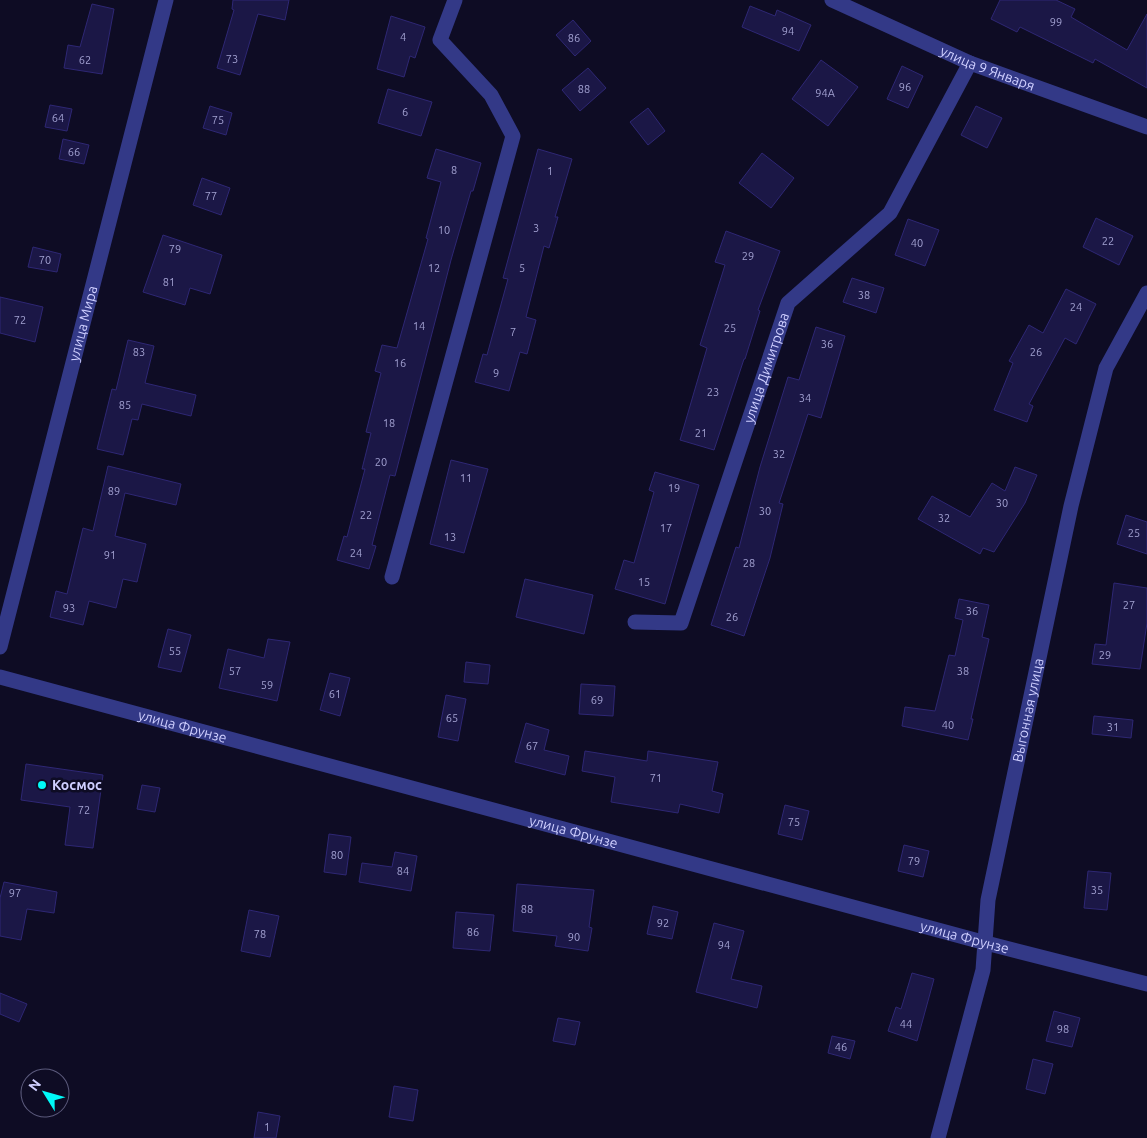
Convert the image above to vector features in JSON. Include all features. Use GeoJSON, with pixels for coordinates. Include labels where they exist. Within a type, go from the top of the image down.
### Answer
{"type":"FeatureCollection","features":[{"type":"Feature","properties":{"kind":"street","name":"улица Мира"},"geometry":{"type":"LineString","coordinates":[[0,647],[166,0]]}},
{"type":"Feature","properties":{"kind":"street"},"geometry":{"type":"LineString","coordinates":[[392,577],[513,136],[491,95],[440,40],[455,0]]}},
{"type":"Feature","properties":{"kind":"street","name":"улица 9 Января"},"geometry":{"type":"LineString","coordinates":[[832,0],[970,63],[1147,127]]}},
{"type":"Feature","properties":{"kind":"street","name":"улица Димитрова"},"geometry":{"type":"LineString","coordinates":[[635,622],[681,623],[788,303],[890,213],[970,63]]}},
{"type":"Feature","properties":{"kind":"street","name":"Выгонная улица"},"geometry":{"type":"LineString","coordinates":[[938,1138],[984,970],[988,900],[1071,506],[1106,368],[1147,293]]}},
{"type":"Feature","properties":{"kind":"street","name":"улица Фрунзе"},"geometry":{"type":"LineString","coordinates":[[0,677],[986,943],[1147,984]]}},
{"type":"Feature","properties":{"kind":"building"},"geometry":{"type":"Polygon","coordinates":[[[233,0],[289,0],[285,20],[258,14],[240,75],[217,68],[234,10],[232,9],[233,0]]]}},
{"type":"Feature","properties":{"kind":"building"},"geometry":{"type":"Polygon","coordinates":[[[1000,0],[1056,0],[1075,9],[1071,17],[1127,50],[1147,14],[1147,88],[1095,59],[1093,63],[1020,27],[1017,32],[991,19],[1000,0]]]}},
{"type":"Feature","properties":{"kind":"building"},"geometry":{"type":"Polygon","coordinates":[[[92,4],[114,9],[102,74],[64,68],[68,45],[80,47],[92,4]]]}},
{"type":"Feature","properties":{"kind":"building"},"geometry":{"type":"Polygon","coordinates":[[[750,6],[775,16],[777,10],[811,25],[799,51],[742,27],[750,6]]]}},
{"type":"Feature","properties":{"kind":"building"},"geometry":{"type":"Polygon","coordinates":[[[391,16],[425,27],[415,58],[410,56],[404,77],[377,69],[391,16]]]}},
{"type":"Feature","properties":{"kind":"building"},"geometry":{"type":"Polygon","coordinates":[[[573,20],[591,41],[575,56],[556,35],[573,20]]]}},
{"type":"Feature","properties":{"kind":"building"},"geometry":{"type":"Polygon","coordinates":[[[821,60],[858,87],[828,126],[792,99],[821,60]]]}},
{"type":"Feature","properties":{"kind":"building"},"geometry":{"type":"Polygon","coordinates":[[[902,66],[923,76],[908,108],[887,99],[902,66]]]}},
{"type":"Feature","properties":{"kind":"building"},"geometry":{"type":"Polygon","coordinates":[[[588,68],[606,88],[580,111],[562,90],[588,68]]]}},
{"type":"Feature","properties":{"kind":"building"},"geometry":{"type":"Polygon","coordinates":[[[388,89],[432,102],[421,136],[378,123],[388,89]]]}},
{"type":"Feature","properties":{"kind":"building"},"geometry":{"type":"Polygon","coordinates":[[[50,105],[72,109],[67,131],[45,127],[50,105]]]}},
{"type":"Feature","properties":{"kind":"building"},"geometry":{"type":"Polygon","coordinates":[[[210,106],[232,113],[226,135],[203,128],[210,106]]]}},
{"type":"Feature","properties":{"kind":"building"},"geometry":{"type":"Polygon","coordinates":[[[976,106],[1002,118],[987,148],[961,135],[976,106]]]}},
{"type":"Feature","properties":{"kind":"building"},"geometry":{"type":"Polygon","coordinates":[[[648,108],[665,131],[648,145],[630,122],[648,108]]]}},
{"type":"Feature","properties":{"kind":"building"},"geometry":{"type":"Polygon","coordinates":[[[63,139],[89,145],[84,164],[59,159],[63,139]]]}},
{"type":"Feature","properties":{"kind":"building"},"geometry":{"type":"Polygon","coordinates":[[[436,149],[481,163],[451,260],[395,476],[390,475],[372,545],[376,546],[369,569],[337,560],[344,536],[347,537],[365,469],[362,469],[371,433],[366,432],[381,373],[375,371],[382,345],[397,348],[428,239],[426,238],[441,182],[427,178],[436,149]]]}},
{"type":"Feature","properties":{"kind":"building"},"geometry":{"type":"Polygon","coordinates":[[[538,149],[572,159],[555,217],[558,217],[549,248],[544,246],[526,317],[536,320],[527,354],[520,352],[509,391],[475,382],[483,354],[487,355],[508,279],[503,278],[538,149]]]}},
{"type":"Feature","properties":{"kind":"building"},"geometry":{"type":"Polygon","coordinates":[[[762,153],[794,178],[771,208],[739,183],[762,153]]]}},
{"type":"Feature","properties":{"kind":"building"},"geometry":{"type":"Polygon","coordinates":[[[202,178],[230,188],[221,215],[193,205],[202,178]]]}},
{"type":"Feature","properties":{"kind":"building"},"geometry":{"type":"Polygon","coordinates":[[[1096,218],[1133,236],[1119,265],[1083,247],[1096,218]]]}},
{"type":"Feature","properties":{"kind":"building"},"geometry":{"type":"Polygon","coordinates":[[[908,219],[939,230],[925,266],[895,255],[908,219]]]}},
{"type":"Feature","properties":{"kind":"building"},"geometry":{"type":"Polygon","coordinates":[[[726,231],[780,251],[758,310],[760,311],[745,359],[714,450],[680,440],[707,348],[700,345],[725,265],[715,262],[726,231]]]}},
{"type":"Feature","properties":{"kind":"building"},"geometry":{"type":"Polygon","coordinates":[[[163,235],[222,255],[210,294],[190,288],[185,305],[143,292],[163,235]]]}},
{"type":"Feature","properties":{"kind":"building"},"geometry":{"type":"Polygon","coordinates":[[[33,247],[61,254],[57,272],[28,267],[33,247]]]}},
{"type":"Feature","properties":{"kind":"building"},"geometry":{"type":"Polygon","coordinates":[[[852,278],[884,288],[876,313],[843,302],[852,278]]]}},
{"type":"Feature","properties":{"kind":"building"},"geometry":{"type":"Polygon","coordinates":[[[1066,289],[1096,304],[1076,344],[1065,338],[1029,404],[1033,406],[1027,422],[994,410],[1013,363],[1009,361],[1029,325],[1043,333],[1066,289]]]}},
{"type":"Feature","properties":{"kind":"building"},"geometry":{"type":"Polygon","coordinates":[[[0,297],[43,307],[35,342],[0,333],[0,297]]]}},
{"type":"Feature","properties":{"kind":"building"},"geometry":{"type":"Polygon","coordinates":[[[816,327],[845,336],[821,418],[808,414],[779,503],[783,504],[770,558],[744,636],[711,625],[736,547],[739,548],[760,467],[788,377],[799,380],[816,327]]]}},
{"type":"Feature","properties":{"kind":"building"},"geometry":{"type":"Polygon","coordinates":[[[128,340],[154,346],[145,383],[196,395],[191,416],[142,404],[138,420],[132,419],[123,455],[97,449],[112,389],[116,390],[128,340]]]}},
{"type":"Feature","properties":{"kind":"building"},"geometry":{"type":"Polygon","coordinates":[[[451,460],[488,469],[464,553],[430,544],[451,460]]]}},
{"type":"Feature","properties":{"kind":"building"},"geometry":{"type":"Polygon","coordinates":[[[108,466],[181,484],[176,505],[125,493],[115,536],[146,544],[137,582],[123,579],[116,608],[89,601],[83,625],[50,617],[56,591],[67,594],[83,528],[93,531],[108,466]]]}},
{"type":"Feature","properties":{"kind":"building"},"geometry":{"type":"Polygon","coordinates":[[[1015,467],[1037,475],[1025,503],[994,552],[983,548],[980,554],[918,519],[932,496],[970,517],[992,483],[1005,491],[1015,467]]]}},
{"type":"Feature","properties":{"kind":"building"},"geometry":{"type":"Polygon","coordinates":[[[655,472],[699,485],[665,604],[615,589],[624,560],[634,563],[654,492],[649,490],[655,472]]]}},
{"type":"Feature","properties":{"kind":"building"},"geometry":{"type":"Polygon","coordinates":[[[1126,515],[1147,522],[1147,554],[1117,544],[1126,515]]]}},
{"type":"Feature","properties":{"kind":"building"},"geometry":{"type":"Polygon","coordinates":[[[525,579],[593,595],[584,634],[516,617],[525,579]]]}},
{"type":"Feature","properties":{"kind":"building"},"geometry":{"type":"Polygon","coordinates":[[[1114,583],[1147,588],[1147,623],[1140,669],[1092,664],[1095,644],[1106,645],[1114,583]]]}},
{"type":"Feature","properties":{"kind":"building"},"geometry":{"type":"Polygon","coordinates":[[[959,599],[989,605],[982,637],[989,639],[968,740],[902,726],[905,707],[935,711],[949,655],[955,656],[963,620],[955,618],[959,599]]]}},
{"type":"Feature","properties":{"kind":"building"},"geometry":{"type":"Polygon","coordinates":[[[168,629],[191,635],[181,672],[158,667],[168,629]]]}},
{"type":"Feature","properties":{"kind":"building"},"geometry":{"type":"Polygon","coordinates":[[[268,639],[290,642],[277,701],[219,688],[228,649],[264,658],[268,639]]]}},
{"type":"Feature","properties":{"kind":"building"},"geometry":{"type":"Polygon","coordinates":[[[466,662],[490,665],[488,684],[464,682],[466,662]]]}},
{"type":"Feature","properties":{"kind":"building"},"geometry":{"type":"Polygon","coordinates":[[[330,673],[350,678],[340,716],[320,710],[330,673]]]}},
{"type":"Feature","properties":{"kind":"building"},"geometry":{"type":"Polygon","coordinates":[[[581,684],[615,686],[613,716],[579,714],[581,684]]]}},
{"type":"Feature","properties":{"kind":"building"},"geometry":{"type":"Polygon","coordinates":[[[446,695],[466,699],[458,741],[438,737],[446,695]]]}},
{"type":"Feature","properties":{"kind":"building"},"geometry":{"type":"Polygon","coordinates":[[[1094,716],[1133,720],[1131,738],[1092,734],[1094,716]]]}},
{"type":"Feature","properties":{"kind":"building"},"geometry":{"type":"Polygon","coordinates":[[[526,723],[549,730],[544,750],[569,756],[565,775],[515,762],[526,723]]]}},
{"type":"Feature","properties":{"kind":"building"},"geometry":{"type":"Polygon","coordinates":[[[585,751],[647,761],[648,751],[718,762],[712,791],[723,794],[719,813],[680,804],[678,813],[611,802],[615,777],[582,771],[585,751]]]}},
{"type":"Feature","properties":{"kind":"building"},"geometry":{"type":"Polygon","coordinates":[[[26,764],[103,775],[93,848],[65,845],[70,807],[21,800],[26,764]]]}},
{"type":"Feature","properties":{"kind":"building"},"geometry":{"type":"Polygon","coordinates":[[[142,785],[160,788],[155,812],[137,809],[142,785]]]}},
{"type":"Feature","properties":{"kind":"building"},"geometry":{"type":"Polygon","coordinates":[[[785,805],[809,811],[802,840],[778,834],[785,805]]]}},
{"type":"Feature","properties":{"kind":"building"},"geometry":{"type":"Polygon","coordinates":[[[329,834],[351,837],[346,875],[324,872],[329,834]]]}},
{"type":"Feature","properties":{"kind":"building"},"geometry":{"type":"Polygon","coordinates":[[[904,845],[929,851],[923,877],[898,871],[904,845]]]}},
{"type":"Feature","properties":{"kind":"building"},"geometry":{"type":"Polygon","coordinates":[[[395,852],[417,856],[411,891],[359,882],[362,863],[392,867],[395,852]]]}},
{"type":"Feature","properties":{"kind":"building"},"geometry":{"type":"Polygon","coordinates":[[[1088,871],[1111,873],[1107,910],[1084,908],[1088,871]]]}},
{"type":"Feature","properties":{"kind":"building"},"geometry":{"type":"Polygon","coordinates":[[[4,882],[57,892],[54,913],[27,909],[21,940],[0,936],[0,898],[4,882]]]}},
{"type":"Feature","properties":{"kind":"building"},"geometry":{"type":"Polygon","coordinates":[[[517,884],[594,890],[589,927],[592,928],[588,951],[555,946],[557,936],[513,931],[517,884]]]}},
{"type":"Feature","properties":{"kind":"building"},"geometry":{"type":"Polygon","coordinates":[[[653,906],[678,912],[672,939],[647,934],[653,906]]]}},
{"type":"Feature","properties":{"kind":"building"},"geometry":{"type":"Polygon","coordinates":[[[249,910],[279,916],[270,957],[241,951],[249,910]]]}},
{"type":"Feature","properties":{"kind":"building"},"geometry":{"type":"Polygon","coordinates":[[[456,912],[494,915],[490,951],[453,948],[456,912]]]}},
{"type":"Feature","properties":{"kind":"building"},"geometry":{"type":"Polygon","coordinates":[[[714,923],[744,931],[731,979],[762,986],[757,1008],[696,992],[714,923]]]}},
{"type":"Feature","properties":{"kind":"building"},"geometry":{"type":"Polygon","coordinates":[[[912,973],[934,979],[917,1041],[888,1031],[896,1007],[901,1009],[912,973]]]}},
{"type":"Feature","properties":{"kind":"building"},"geometry":{"type":"Polygon","coordinates":[[[0,993],[27,1004],[19,1022],[0,1014],[0,993]]]}},
{"type":"Feature","properties":{"kind":"building"},"geometry":{"type":"Polygon","coordinates":[[[1054,1011],[1080,1018],[1072,1047],[1046,1041],[1054,1011]]]}},
{"type":"Feature","properties":{"kind":"building"},"geometry":{"type":"Polygon","coordinates":[[[558,1018],[580,1022],[575,1045],[553,1041],[558,1018]]]}},
{"type":"Feature","properties":{"kind":"building"},"geometry":{"type":"Polygon","coordinates":[[[832,1036],[855,1041],[850,1059],[828,1053],[832,1036]]]}},
{"type":"Feature","properties":{"kind":"building"},"geometry":{"type":"Polygon","coordinates":[[[1033,1059],[1053,1064],[1045,1094],[1026,1089],[1033,1059]]]}},
{"type":"Feature","properties":{"kind":"building"},"geometry":{"type":"Polygon","coordinates":[[[394,1086],[418,1090],[413,1121],[389,1117],[394,1086]]]}},
{"type":"Feature","properties":{"kind":"building"},"geometry":{"type":"Polygon","coordinates":[[[258,1112],[280,1116],[276,1138],[254,1138],[258,1112]]]}},
{"type":"Feature","properties":{"kind":"place","name":"Космос"},"geometry":{"type":"Point","coordinates":[42,785]}}]}
